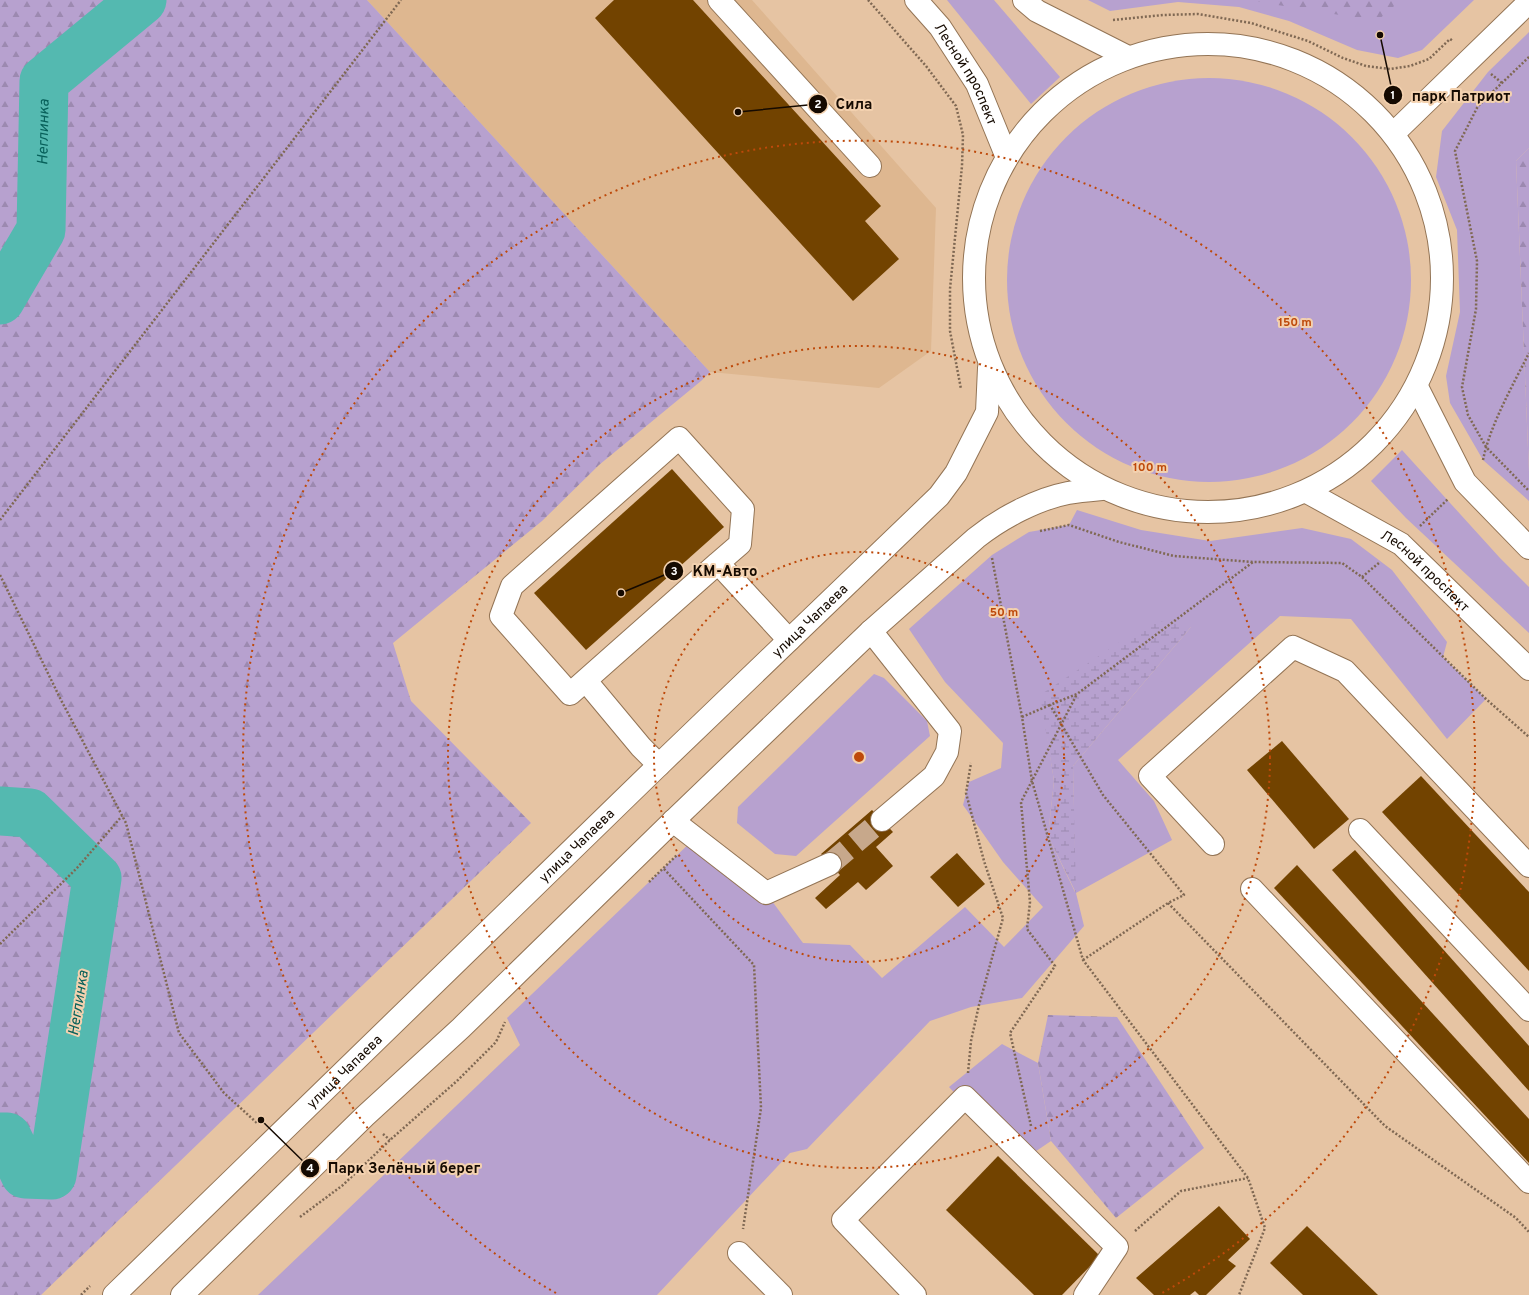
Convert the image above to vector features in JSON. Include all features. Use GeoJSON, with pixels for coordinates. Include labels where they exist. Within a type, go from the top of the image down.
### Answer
{"type":"FeatureCollection","features":[{"type":"Feature","properties":{"kind":"main road"},"geometry":{"type":"LineString","coordinates":[[719,0],[870,166]]}},
{"type":"Feature","properties":{"kind":"main road","name":"Лесной проспект"},"geometry":{"type":"LineString","coordinates":[[916,0],[940,27],[977,84],[1006,155]]}},
{"type":"Feature","properties":{"kind":"main road"},"geometry":{"type":"LineString","coordinates":[[1024,0],[1037,11],[1128,57]]}},
{"type":"Feature","properties":{"kind":"main road"},"geometry":{"type":"LineString","coordinates":[[1394,134],[1529,2]]}},
{"type":"Feature","properties":{"kind":"main road"},"geometry":{"type":"LineString","coordinates":[[1185,44],[1244,46],[1301,62],[1352,92],[1394,134],[1418,171],[1434,213],[1442,256],[1442,301],[1434,345],[1417,387],[1371,448],[1307,492],[1240,512],[1169,511],[1102,489],[1055,458],[1017,417],[990,368],[975,317],[972,265],[981,214],[1006,155],[1034,120],[1077,83],[1128,57],[1185,44]]}},
{"type":"Feature","properties":{"kind":"main road","name":"улица Чапаева"},"geometry":{"type":"LineString","coordinates":[[114,1295],[659,765],[939,496],[956,473],[987,412],[990,368]]}},
{"type":"Feature","properties":{"kind":"main road"},"geometry":{"type":"LineString","coordinates":[[1417,387],[1465,482],[1529,548]]}},
{"type":"Feature","properties":{"kind":"main road"},"geometry":{"type":"LineString","coordinates":[[679,438],[743,509],[740,544],[718,563],[570,694],[501,616],[512,586],[679,438]]}},
{"type":"Feature","properties":{"kind":"main road"},"geometry":{"type":"LineString","coordinates":[[182,1295],[365,1116],[461,1028],[673,821],[871,631],[991,525],[1028,506],[1067,493],[1102,489]]}},
{"type":"Feature","properties":{"kind":"main road","name":"Лесной проспект"},"geometry":{"type":"LineString","coordinates":[[1307,492],[1401,544],[1529,669]]}},
{"type":"Feature","properties":{"kind":"main road"},"geometry":{"type":"LineString","coordinates":[[718,563],[789,640]]}},
{"type":"Feature","properties":{"kind":"main road"},"geometry":{"type":"LineString","coordinates":[[871,631],[950,731],[947,752],[934,776],[882,820]]}},
{"type":"Feature","properties":{"kind":"main road"},"geometry":{"type":"LineString","coordinates":[[1213,844],[1150,776],[1293,647],[1345,672],[1529,866]]}},
{"type":"Feature","properties":{"kind":"main road"},"geometry":{"type":"LineString","coordinates":[[586,681],[641,747],[659,765]]}},
{"type":"Feature","properties":{"kind":"main road"},"geometry":{"type":"LineString","coordinates":[[673,821],[766,893],[830,864]]}},
{"type":"Feature","properties":{"kind":"main road"},"geometry":{"type":"LineString","coordinates":[[1360,830],[1529,1010]]}},
{"type":"Feature","properties":{"kind":"main road"},"geometry":{"type":"LineString","coordinates":[[1252,888],[1529,1182]]}},
{"type":"Feature","properties":{"kind":"main road"},"geometry":{"type":"LineString","coordinates":[[915,1295],[843,1220],[965,1097],[1117,1247],[1085,1295]]}},
{"type":"Feature","properties":{"kind":"main road"},"geometry":{"type":"LineString","coordinates":[[739,1253],[781,1295]]}},
{"type":"Feature","properties":{"kind":"path"},"geometry":{"type":"LineString","coordinates":[[0,520],[401,0]]}},
{"type":"Feature","properties":{"kind":"path"},"geometry":{"type":"LineString","coordinates":[[868,0],[926,66],[956,106],[964,135],[950,296],[950,331],[961,390]]}},
{"type":"Feature","properties":{"kind":"path"},"geometry":{"type":"LineString","coordinates":[[1108,20],[1163,15],[1198,14],[1251,23],[1308,41],[1343,58],[1366,66],[1390,70],[1429,60],[1450,39],[1471,59],[1502,82]]}},
{"type":"Feature","properties":{"kind":"path"},"geometry":{"type":"LineString","coordinates":[[1529,57],[1478,106],[1455,151],[1477,261],[1476,309],[1462,387],[1468,415],[1486,446],[1529,491]]}},
{"type":"Feature","properties":{"kind":"path"},"geometry":{"type":"LineString","coordinates":[[1362,577],[1401,544],[1465,482],[1483,460],[1486,446],[1510,390],[1529,353]]}},
{"type":"Feature","properties":{"kind":"path"},"geometry":{"type":"LineString","coordinates":[[1036,531],[1069,525],[1119,542],[1174,556],[1253,562],[1342,563],[1362,577],[1486,699],[1529,737]]}},
{"type":"Feature","properties":{"kind":"path"},"geometry":{"type":"LineString","coordinates":[[986,560],[992,555],[1022,716],[1032,781],[1083,960],[1248,1178],[1265,1228],[1239,1295]]}},
{"type":"Feature","properties":{"kind":"path"},"geometry":{"type":"LineString","coordinates":[[0,575],[61,700],[126,823],[179,1033],[224,1093],[257,1123]]}},
{"type":"Feature","properties":{"kind":"path"},"geometry":{"type":"LineString","coordinates":[[1033,1132],[1010,1033],[1055,966],[1027,929],[1030,902],[1021,802],[1077,694]]}},
{"type":"Feature","properties":{"kind":"path"},"geometry":{"type":"LineString","coordinates":[[1022,716],[1050,705]]}},
{"type":"Feature","properties":{"kind":"path"},"geometry":{"type":"LineString","coordinates":[[965,1097],[971,1041],[1003,918],[984,861],[966,793],[971,763]]}},
{"type":"Feature","properties":{"kind":"path"},"geometry":{"type":"LineString","coordinates":[[0,944],[77,868],[122,816]]}},
{"type":"Feature","properties":{"kind":"path"},"geometry":{"type":"LineString","coordinates":[[664,869],[754,965],[761,1108],[739,1253]]}},
{"type":"Feature","properties":{"kind":"path"},"geometry":{"type":"LineString","coordinates":[[1168,902],[1385,1126],[1516,1218],[1529,1232]]}},
{"type":"Feature","properties":{"kind":"path"},"geometry":{"type":"LineString","coordinates":[[294,1222],[343,1185],[390,1140],[458,1080],[496,1042],[507,1018]]}},
{"type":"Feature","properties":{"kind":"path"},"geometry":{"type":"LineString","coordinates":[[252,1128],[262,1118]]}},
{"type":"Feature","properties":{"kind":"path"},"geometry":{"type":"LineString","coordinates":[[1117,1247],[1181,1191],[1248,1178]]}},
{"type":"Feature","properties":{"kind":"path"},"geometry":{"type":"LineString","coordinates":[[81,1295],[92,1284]]}},
{"type":"Feature","properties":{"kind":"shaded area"},"geometry":{"type":"Polygon","coordinates":[[[367,0],[752,0],[936,208],[931,351],[879,388],[710,372],[367,0]]]}},
{"type":"Feature","properties":{"kind":"green space"},"geometry":{"type":"Polygon","coordinates":[[[0,0],[367,0],[710,372],[599,465],[542,521],[393,643],[411,701],[531,823],[41,1295],[0,1295],[0,0]]]}},
{"type":"Feature","properties":{"kind":"green space"},"geometry":{"type":"Polygon","coordinates":[[[947,0],[994,0],[1060,77],[1031,104],[947,0]]]}},
{"type":"Feature","properties":{"kind":"green space"},"geometry":{"type":"Polygon","coordinates":[[[1088,0],[1474,0],[1422,50],[1398,58],[1357,50],[1289,21],[1239,7],[1178,2],[1110,11],[1088,0]]]}},
{"type":"Feature","properties":{"kind":"green space"},"geometry":{"type":"Polygon","coordinates":[[[1247,0],[1401,0],[1377,21],[1247,0]]]}},
{"type":"Feature","properties":{"kind":"green space"},"geometry":{"type":"Polygon","coordinates":[[[1529,32],[1529,148],[1516,161],[1529,501],[1483,460],[1450,403],[1446,376],[1460,312],[1457,230],[1436,177],[1442,131],[1488,72],[1529,32]]]}},
{"type":"Feature","properties":{"kind":"green space"},"geometry":{"type":"Polygon","coordinates":[[[1209,78],[1248,82],[1268,87],[1286,94],[1321,112],[1352,137],[1377,168],[1395,203],[1402,221],[1407,241],[1411,280],[1407,319],[1402,339],[1395,357],[1377,392],[1352,423],[1321,448],[1286,466],[1268,473],[1248,478],[1209,482],[1170,478],[1150,473],[1132,466],[1097,448],[1066,423],[1041,392],[1023,357],[1016,339],[1011,319],[1007,280],[1011,241],[1016,221],[1023,203],[1041,168],[1066,137],[1097,112],[1132,94],[1150,87],[1170,82],[1209,78]]]}},
{"type":"Feature","properties":{"kind":"green space"},"geometry":{"type":"Polygon","coordinates":[[[1529,148],[1529,472],[1516,161],[1529,148]]]}},
{"type":"Feature","properties":{"kind":"green space"},"geometry":{"type":"Polygon","coordinates":[[[1402,450],[1500,558],[1529,587],[1529,633],[1406,518],[1371,481],[1402,450]]]}},
{"type":"Feature","properties":{"kind":"green space"},"geometry":{"type":"Polygon","coordinates":[[[1077,510],[1141,530],[1210,541],[1302,528],[1351,539],[1392,570],[1447,642],[1443,657],[1486,699],[1447,739],[1351,619],[1280,616],[1118,760],[1154,801],[1172,840],[1076,893],[1084,926],[1022,998],[971,1007],[930,1021],[807,1149],[790,1153],[657,1295],[258,1295],[520,1045],[507,1018],[695,838],[766,893],[803,943],[850,945],[882,978],[965,907],[1004,947],[1043,907],[1003,862],[963,805],[969,782],[1001,768],[1003,743],[945,682],[909,629],[992,555],[1029,532],[1069,525],[1077,510]],[[1191,627],[1041,695],[1054,781],[1048,836],[1075,892],[1073,766],[1191,627]]]}},
{"type":"Feature","properties":{"kind":"green space"},"geometry":{"type":"Polygon","coordinates":[[[1153,620],[1191,627],[1073,766],[1076,893],[1048,836],[1054,781],[1040,695],[1153,620]]]}},
{"type":"Feature","properties":{"kind":"green space"},"geometry":{"type":"Polygon","coordinates":[[[874,674],[884,678],[927,721],[930,736],[796,856],[775,854],[737,823],[738,807],[874,674]]]}},
{"type":"Feature","properties":{"kind":"green space"},"geometry":{"type":"Polygon","coordinates":[[[1048,1015],[1117,1017],[1204,1148],[1116,1218],[1051,1141],[1038,1063],[1048,1015]]]}},
{"type":"Feature","properties":{"kind":"green space"},"geometry":{"type":"Polygon","coordinates":[[[1002,1044],[1038,1063],[1051,1141],[1020,1162],[949,1087],[1002,1044]]]}},
{"type":"Feature","properties":{"kind":"building"},"geometry":{"type":"Polygon","coordinates":[[[614,0],[693,0],[881,206],[865,221],[899,259],[853,301],[595,18],[614,0]]]}},
{"type":"Feature","properties":{"kind":"building"},"geometry":{"type":"Polygon","coordinates":[[[672,469],[724,527],[586,650],[534,593],[672,469]]]}},
{"type":"Feature","properties":{"kind":"building"},"geometry":{"type":"Polygon","coordinates":[[[1282,741],[1349,819],[1314,849],[1247,770],[1282,741]]]}},
{"type":"Feature","properties":{"kind":"building"},"geometry":{"type":"Polygon","coordinates":[[[1421,776],[1529,892],[1529,971],[1382,812],[1421,776]]]}},
{"type":"Feature","properties":{"kind":"building"},"geometry":{"type":"Polygon","coordinates":[[[872,810],[893,832],[876,847],[893,866],[866,890],[858,882],[826,909],[815,898],[840,875],[821,854],[872,810]]]}},
{"type":"Feature","properties":{"kind":"building"},"geometry":{"type":"Polygon","coordinates":[[[1355,850],[1529,1046],[1529,1091],[1332,870],[1355,850]]]}},
{"type":"Feature","properties":{"kind":"building"},"geometry":{"type":"Polygon","coordinates":[[[957,853],[985,884],[958,907],[930,877],[957,853]]]}},
{"type":"Feature","properties":{"kind":"building"},"geometry":{"type":"Polygon","coordinates":[[[1297,865],[1529,1119],[1529,1163],[1274,888],[1297,865]]]}},
{"type":"Feature","properties":{"kind":"building"},"geometry":{"type":"Polygon","coordinates":[[[998,1156],[1100,1256],[1062,1295],[1034,1295],[946,1210],[998,1156]]]}},
{"type":"Feature","properties":{"kind":"building"},"geometry":{"type":"Polygon","coordinates":[[[1219,1206],[1250,1239],[1228,1260],[1236,1266],[1206,1295],[1199,1295],[1195,1291],[1190,1295],[1154,1295],[1136,1278],[1219,1206]]]}},
{"type":"Feature","properties":{"kind":"building"},"geometry":{"type":"Polygon","coordinates":[[[1307,1226],[1378,1295],[1303,1295],[1270,1263],[1307,1226]]]}},
{"type":"Feature","properties":{"kind":"waterway","name":"Неглинка"},"geometry":{"type":"LineString","coordinates":[[0,300],[41,230],[44,81],[142,0]]}},
{"type":"Feature","properties":{"kind":"waterway","name":"Неглинка"},"geometry":{"type":"LineString","coordinates":[[0,811],[30,813],[97,878],[52,1175],[25,1174],[7,1137],[0,1137]]}},
{"type":"Feature","properties":{"kind":"tunnel"},"geometry":{"type":"LineString","coordinates":[[830,864],[882,820]]}},
{"type":"Feature","properties":{"kind":"place","name":"парк Патриот"},"geometry":{"type":"Point","coordinates":[1380,35]}},
{"type":"Feature","properties":{"kind":"place","name":"Сила"},"geometry":{"type":"Point","coordinates":[738,112]}},
{"type":"Feature","properties":{"kind":"place","name":"КМ-Авто"},"geometry":{"type":"Point","coordinates":[621,593]}},
{"type":"Feature","properties":{"kind":"place","name":"Парк Зелёный берег"},"geometry":{"type":"Point","coordinates":[261,1120]}}]}
